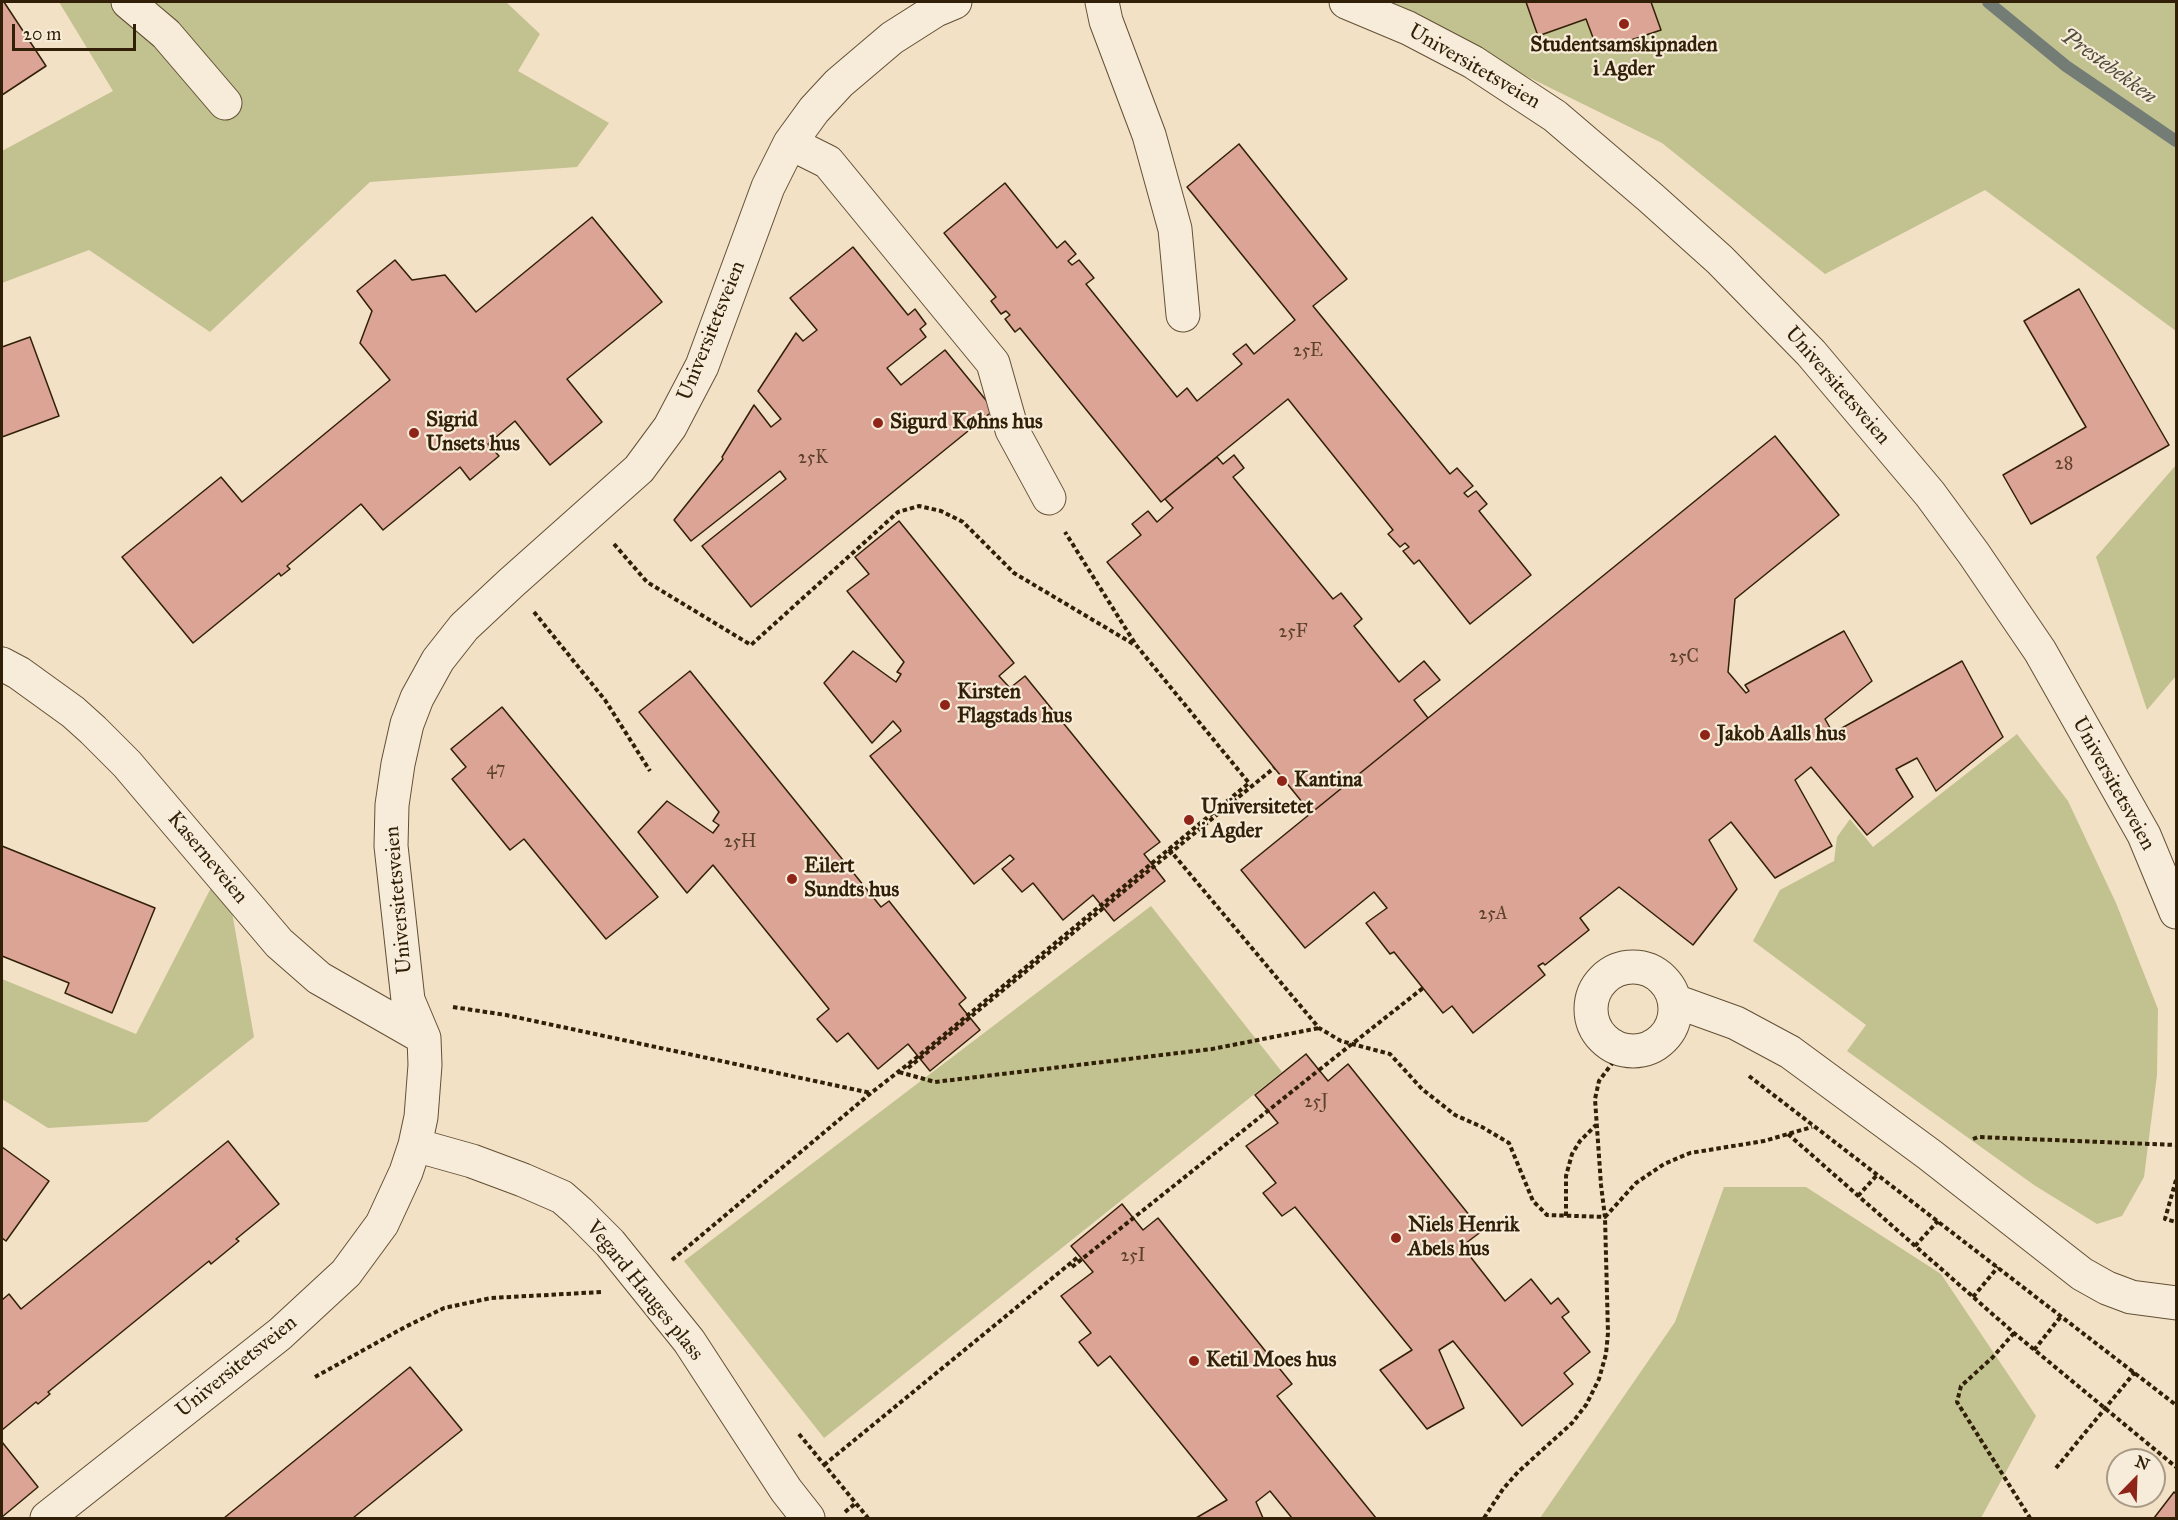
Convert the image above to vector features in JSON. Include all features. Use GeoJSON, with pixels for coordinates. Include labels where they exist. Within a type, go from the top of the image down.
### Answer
{"type":"FeatureCollection","features":[{"type":"Feature","properties":{"kind":"street"},"geometry":{"type":"LineString","coordinates":[[128,2],[166,34],[225,103]]}},
{"type":"Feature","properties":{"kind":"street","name":"Universitetsveien"},"geometry":{"type":"LineString","coordinates":[[47,1518],[280,1334],[346,1273],[382,1224],[406,1172],[415,1145],[422,1107],[425,1065],[424,1038],[408,1000],[391,846],[393,795],[398,764],[407,724],[417,698],[438,660],[464,627],[587,513],[639,469],[670,427],[702,366],[768,187],[790,143],[814,110],[839,83],[892,38],[936,10],[955,2]]}},
{"type":"Feature","properties":{"kind":"street"},"geometry":{"type":"LineString","coordinates":[[1102,2],[1106,21],[1149,135],[1175,229],[1183,315]]}},
{"type":"Feature","properties":{"kind":"street","name":"Universitetsveien"},"geometry":{"type":"LineString","coordinates":[[1346,2],[1408,28],[1473,62],[1555,116],[1711,252],[1811,353],[1930,494],[2040,651],[2144,835],[2176,912]]}},
{"type":"Feature","properties":{"kind":"street"},"geometry":{"type":"LineString","coordinates":[[790,143],[828,162],[993,363],[1012,430],[1049,498]]}},
{"type":"Feature","properties":{"kind":"street","name":"Kaserneveien"},"geometry":{"type":"LineString","coordinates":[[2,663],[64,706],[93,730],[127,764],[279,943],[319,978],[424,1038]]}},
{"type":"Feature","properties":{"kind":"street"},"geometry":{"type":"LineString","coordinates":[[1636,966],[1650,969],[1662,977],[1671,988],[1675,1001],[1673,1024],[1668,1034],[1659,1043],[1635,1052],[1622,1050],[1609,1044],[1599,1034],[1590,1008],[1593,994],[1600,982],[1610,973],[1623,967],[1636,966]]}},
{"type":"Feature","properties":{"kind":"street"},"geometry":{"type":"LineString","coordinates":[[1675,1001],[1736,1023],[1790,1052],[1930,1155],[2082,1274],[2107,1288],[2131,1297],[2176,1303]]}},
{"type":"Feature","properties":{"kind":"street","name":"Vegard Hauges plass"},"geometry":{"type":"LineString","coordinates":[[415,1145],[472,1161],[562,1197],[610,1243],[656,1278],[689,1341],[786,1490],[808,1518]]}},
{"type":"Feature","properties":{"kind":"path"},"geometry":{"type":"LineString","coordinates":[[315,1377],[444,1308],[491,1298],[656,1278],[871,1093],[1249,783],[1136,645],[1069,540],[1049,498]]}},
{"type":"Feature","properties":{"kind":"path"},"geometry":{"type":"LineString","coordinates":[[587,513],[647,582],[751,645],[898,512],[919,506],[941,511],[963,522],[1014,573],[1136,645]]}},
{"type":"Feature","properties":{"kind":"path"},"geometry":{"type":"LineString","coordinates":[[511,583],[605,700],[650,771]]}},
{"type":"Feature","properties":{"kind":"path"},"geometry":{"type":"LineString","coordinates":[[908,1068],[1274,768]]}},
{"type":"Feature","properties":{"kind":"path"},"geometry":{"type":"LineString","coordinates":[[1169,849],[1319,1028],[1341,1041],[1390,1054],[1422,1089],[1455,1115],[1509,1143],[1533,1201],[1547,1215],[1605,1217],[1636,1183],[1664,1164],[1690,1154],[1724,1146],[1764,1141],[1813,1127]]}},
{"type":"Feature","properties":{"kind":"path"},"geometry":{"type":"LineString","coordinates":[[1072,1267],[1423,988]]}},
{"type":"Feature","properties":{"kind":"path"},"geometry":{"type":"LineString","coordinates":[[408,1000],[506,1015],[871,1093]]}},
{"type":"Feature","properties":{"kind":"path"},"geometry":{"type":"LineString","coordinates":[[899,1072],[935,1082],[1212,1049],[1319,1028]]}},
{"type":"Feature","properties":{"kind":"path"},"geometry":{"type":"LineString","coordinates":[[1484,1518],[1503,1489],[1518,1472],[1572,1423],[1586,1405],[1599,1379],[1608,1333],[1605,1217],[1600,1185],[1595,1099],[1599,1081],[1622,1050]]}},
{"type":"Feature","properties":{"kind":"path"},"geometry":{"type":"LineString","coordinates":[[1743,1073],[2062,1315],[2176,1405]]}},
{"type":"Feature","properties":{"kind":"path"},"geometry":{"type":"LineString","coordinates":[[1566,1216],[1566,1176],[1572,1154],[1580,1141],[1597,1125]]}},
{"type":"Feature","properties":{"kind":"path"},"geometry":{"type":"LineString","coordinates":[[1788,1134],[2014,1333],[2176,1467]]}},
{"type":"Feature","properties":{"kind":"path"},"geometry":{"type":"LineString","coordinates":[[1930,1155],[1978,1137],[2176,1145]]}},
{"type":"Feature","properties":{"kind":"path"},"geometry":{"type":"LineString","coordinates":[[1858,1196],[1877,1175]]}},
{"type":"Feature","properties":{"kind":"path"},"geometry":{"type":"LineString","coordinates":[[2176,1180],[2165,1219],[2176,1222]]}},
{"type":"Feature","properties":{"kind":"path"},"geometry":{"type":"LineString","coordinates":[[1915,1246],[1938,1221]]}},
{"type":"Feature","properties":{"kind":"path"},"geometry":{"type":"LineString","coordinates":[[824,1465],[1078,1257]]}},
{"type":"Feature","properties":{"kind":"path"},"geometry":{"type":"LineString","coordinates":[[1973,1297],[1998,1267]]}},
{"type":"Feature","properties":{"kind":"path"},"geometry":{"type":"LineString","coordinates":[[2034,1350],[2062,1315]]}},
{"type":"Feature","properties":{"kind":"path"},"geometry":{"type":"LineString","coordinates":[[2014,1333],[1992,1358],[1961,1386],[1957,1402],[2030,1518]]}},
{"type":"Feature","properties":{"kind":"path"},"geometry":{"type":"LineString","coordinates":[[2056,1468],[2135,1372]]}},
{"type":"Feature","properties":{"kind":"shaded area"},"geometry":{"type":"Polygon","coordinates":[[[59,2],[506,2],[540,34],[518,71],[609,123],[577,167],[370,182],[210,332],[89,250],[2,283],[2,151],[113,91],[59,2]]]}},
{"type":"Feature","properties":{"kind":"shaded area"},"geometry":{"type":"Polygon","coordinates":[[[1376,2],[2176,2],[2176,331],[1985,190],[1825,274],[1662,143],[1376,2]]]}},
{"type":"Feature","properties":{"kind":"shaded area"},"geometry":{"type":"Polygon","coordinates":[[[2176,465],[2176,676],[2147,710],[2096,557],[2176,465]]]}},
{"type":"Feature","properties":{"kind":"shaded area"},"geometry":{"type":"Polygon","coordinates":[[[2017,734],[2068,801],[2116,903],[2158,1009],[2157,1075],[2144,1177],[2122,1216],[2097,1224],[2034,1185],[1847,1051],[1866,1025],[1753,941],[1780,890],[1834,861],[1837,837],[1850,819],[1873,847],[2017,734]]]}},
{"type":"Feature","properties":{"kind":"shaded area"},"geometry":{"type":"Polygon","coordinates":[[[216,878],[229,895],[254,1037],[147,1122],[48,1128],[2,1099],[2,979],[136,1034],[216,878]]]}},
{"type":"Feature","properties":{"kind":"shaded area"},"geometry":{"type":"Polygon","coordinates":[[[1151,906],[1282,1072],[824,1438],[684,1261],[1151,906]]]}},
{"type":"Feature","properties":{"kind":"shaded area"},"geometry":{"type":"Polygon","coordinates":[[[1724,1187],[1806,1187],[1941,1274],[2036,1416],[1981,1518],[1540,1518],[1675,1322],[1724,1187]]]}},
{"type":"Feature","properties":{"kind":"building"},"geometry":{"type":"Polygon","coordinates":[[[2,2],[46,66],[2,95],[2,2]]]}},
{"type":"Feature","properties":{"kind":"building","name":"Studentsamskipnaden i Agder"},"geometry":{"type":"Polygon","coordinates":[[[1526,2],[1651,2],[1661,30],[1598,51],[1586,19],[1538,36],[1526,2]]]}},
{"type":"Feature","properties":{"kind":"building"},"geometry":{"type":"Polygon","coordinates":[[[1239,144],[1347,279],[1313,306],[1450,474],[1457,468],[1473,486],[1464,493],[1468,497],[1476,491],[1487,504],[1479,511],[1531,575],[1470,624],[1419,560],[1414,564],[1403,551],[1409,547],[1405,543],[1400,547],[1388,534],[1393,530],[1288,399],[1161,502],[1020,328],[1015,332],[1005,319],[1010,315],[1006,311],[1001,314],[991,301],[996,297],[944,233],[1005,183],[1057,248],[1065,241],[1076,254],[1068,261],[1072,265],[1079,260],[1094,278],[1086,284],[1177,397],[1187,388],[1197,401],[1242,364],[1233,354],[1246,344],[1254,354],[1295,320],[1187,187],[1239,144]]]}},
{"type":"Feature","properties":{"kind":"building","name":"Sigrid Unsets hus"},"geometry":{"type":"Polygon","coordinates":[[[592,217],[662,302],[567,379],[602,422],[550,465],[515,421],[488,444],[499,456],[470,480],[460,467],[383,530],[361,504],[287,566],[290,569],[281,576],[279,573],[193,643],[122,557],[221,477],[242,502],[390,380],[360,343],[372,311],[357,291],[395,260],[412,280],[445,275],[476,312],[592,217]]]}},
{"type":"Feature","properties":{"kind":"building","name":"Sigurd Køhns hus"},"geometry":{"type":"Polygon","coordinates":[[[853,247],[908,315],[915,309],[926,324],[920,329],[926,337],[887,368],[901,385],[945,350],[994,410],[751,607],[702,546],[786,479],[780,471],[691,541],[674,520],[723,459],[722,457],[754,405],[771,427],[781,419],[758,391],[796,333],[803,341],[817,330],[790,298],[853,247]]]}},
{"type":"Feature","properties":{"kind":"building"},"geometry":{"type":"Polygon","coordinates":[[[2079,289],[2169,445],[2031,524],[2003,475],[2086,427],[2024,321],[2079,289]]]}},
{"type":"Feature","properties":{"kind":"building"},"geometry":{"type":"Polygon","coordinates":[[[30,337],[59,416],[2,437],[2,347],[30,337]]]}},
{"type":"Feature","properties":{"kind":"building","name":"Jakob Aalls hus"},"geometry":{"type":"Polygon","coordinates":[[[1775,436],[1839,515],[1735,599],[1728,672],[1746,693],[1749,691],[1745,685],[1844,631],[1872,681],[1825,719],[1833,733],[1962,661],[2003,737],[1936,791],[1917,758],[1896,769],[1913,797],[1867,835],[1811,767],[1795,780],[1832,846],[1775,878],[1731,822],[1709,840],[1737,889],[1693,945],[1619,887],[1580,918],[1589,930],[1545,965],[1543,963],[1538,966],[1545,975],[1473,1033],[1452,1006],[1443,1013],[1394,952],[1390,954],[1366,923],[1387,908],[1374,892],[1305,948],[1241,870],[1775,436]]]}},
{"type":"Feature","properties":{"kind":"building"},"geometry":{"type":"Polygon","coordinates":[[[1234,455],[1244,468],[1233,477],[1333,599],[1341,593],[1362,619],[1354,626],[1399,682],[1424,661],[1440,680],[1414,700],[1428,718],[1311,813],[1107,562],[1141,535],[1132,524],[1148,511],[1157,522],[1173,508],[1165,499],[1217,457],[1223,464],[1234,455]]]}},
{"type":"Feature","properties":{"kind":"building","name":"Kirsten Flagstads hus"},"geometry":{"type":"Polygon","coordinates":[[[899,521],[1014,663],[999,676],[1010,688],[1025,676],[1160,842],[1144,854],[1165,881],[1114,921],[1093,895],[1063,920],[1033,883],[1022,892],[1002,869],[1014,859],[1010,855],[974,884],[870,756],[901,731],[900,729],[893,721],[872,743],[824,683],[853,651],[896,682],[901,674],[897,672],[904,662],[847,591],[869,574],[855,557],[899,521]]]}},
{"type":"Feature","properties":{"kind":"building","name":"Eilert Sundts hus"},"geometry":{"type":"Polygon","coordinates":[[[690,671],[881,907],[889,901],[966,998],[959,1004],[980,1030],[930,1071],[908,1044],[878,1069],[848,1033],[837,1042],[817,1019],[829,1009],[713,865],[687,893],[638,832],[667,801],[713,833],[719,825],[713,821],[719,812],[639,712],[690,671]]]}},
{"type":"Feature","properties":{"kind":"building"},"geometry":{"type":"Polygon","coordinates":[[[502,707],[658,897],[606,939],[524,839],[510,850],[452,779],[466,767],[451,749],[502,707]]]}},
{"type":"Feature","properties":{"kind":"building"},"geometry":{"type":"Polygon","coordinates":[[[2,846],[155,908],[112,1013],[65,993],[69,983],[2,956],[2,846]]]}},
{"type":"Feature","properties":{"kind":"building","name":"Niels Henrik Abels hus"},"geometry":{"type":"Polygon","coordinates":[[[1306,1054],[1328,1081],[1348,1064],[1482,1231],[1462,1246],[1505,1301],[1531,1279],[1551,1304],[1558,1298],[1569,1312],[1562,1317],[1590,1352],[1564,1373],[1573,1384],[1522,1426],[1453,1341],[1439,1350],[1464,1408],[1427,1429],[1380,1370],[1412,1350],[1295,1207],[1282,1216],[1263,1193],[1276,1183],[1246,1146],[1278,1123],[1255,1095],[1306,1054]]]}},
{"type":"Feature","properties":{"kind":"building"},"geometry":{"type":"Polygon","coordinates":[[[228,1141],[279,1204],[236,1239],[239,1241],[211,1264],[209,1261],[48,1392],[50,1394],[38,1404],[36,1402],[2,1430],[2,1300],[9,1294],[21,1309],[228,1141]]]}},
{"type":"Feature","properties":{"kind":"building"},"geometry":{"type":"Polygon","coordinates":[[[2,1147],[49,1181],[6,1241],[2,1238],[2,1147]]]}},
{"type":"Feature","properties":{"kind":"building","name":"Ketil Moes hus"},"geometry":{"type":"Polygon","coordinates":[[[1122,1204],[1143,1230],[1158,1218],[1292,1384],[1277,1396],[1376,1518],[1292,1518],[1270,1491],[1256,1502],[1263,1518],[1196,1518],[1227,1500],[1110,1356],[1098,1366],[1079,1342],[1091,1333],[1061,1296],[1093,1272],[1071,1246],[1122,1204]]]}},
{"type":"Feature","properties":{"kind":"building"},"geometry":{"type":"Polygon","coordinates":[[[410,1367],[462,1430],[353,1518],[224,1518],[410,1367]]]}},
{"type":"Feature","properties":{"kind":"building"},"geometry":{"type":"Polygon","coordinates":[[[2,1442],[38,1487],[2,1517],[2,1442]]]}},
{"type":"Feature","properties":{"kind":"building"},"geometry":{"type":"Polygon","coordinates":[[[2174,1492],[2176,1494],[2176,1518],[2154,1518],[2162,1508],[2166,1508],[2166,1502],[2174,1492]]]}},
{"type":"Feature","properties":{"kind":"waterway","name":"Prestebekken"},"geometry":{"type":"LineString","coordinates":[[1988,2],[2066,66],[2176,141]]}},
{"type":"Feature","properties":{"kind":"place","name":"Studentsamskipnaden i Agder"},"geometry":{"type":"Point","coordinates":[1624,24]}},
{"type":"Feature","properties":{"kind":"place","name":"Sigurd Køhns hus"},"geometry":{"type":"Point","coordinates":[878,423]}},
{"type":"Feature","properties":{"kind":"place","name":"Sigrid Unsets hus"},"geometry":{"type":"Point","coordinates":[414,433]}},
{"type":"Feature","properties":{"kind":"place","name":"Kirsten Flagstads hus"},"geometry":{"type":"Point","coordinates":[945,705]}},
{"type":"Feature","properties":{"kind":"place","name":"Jakob Aalls hus"},"geometry":{"type":"Point","coordinates":[1705,735]}},
{"type":"Feature","properties":{"kind":"place","name":"Kantina"},"geometry":{"type":"Point","coordinates":[1282,781]}},
{"type":"Feature","properties":{"kind":"place","name":"Universitetet i Agder"},"geometry":{"type":"Point","coordinates":[1189,820]}},
{"type":"Feature","properties":{"kind":"place","name":"Eilert Sundts hus"},"geometry":{"type":"Point","coordinates":[792,879]}},
{"type":"Feature","properties":{"kind":"place","name":"Niels Henrik Abels hus"},"geometry":{"type":"Point","coordinates":[1396,1238]}},
{"type":"Feature","properties":{"kind":"place","name":"Ketil Moes hus"},"geometry":{"type":"Point","coordinates":[1194,1361]}}]}
